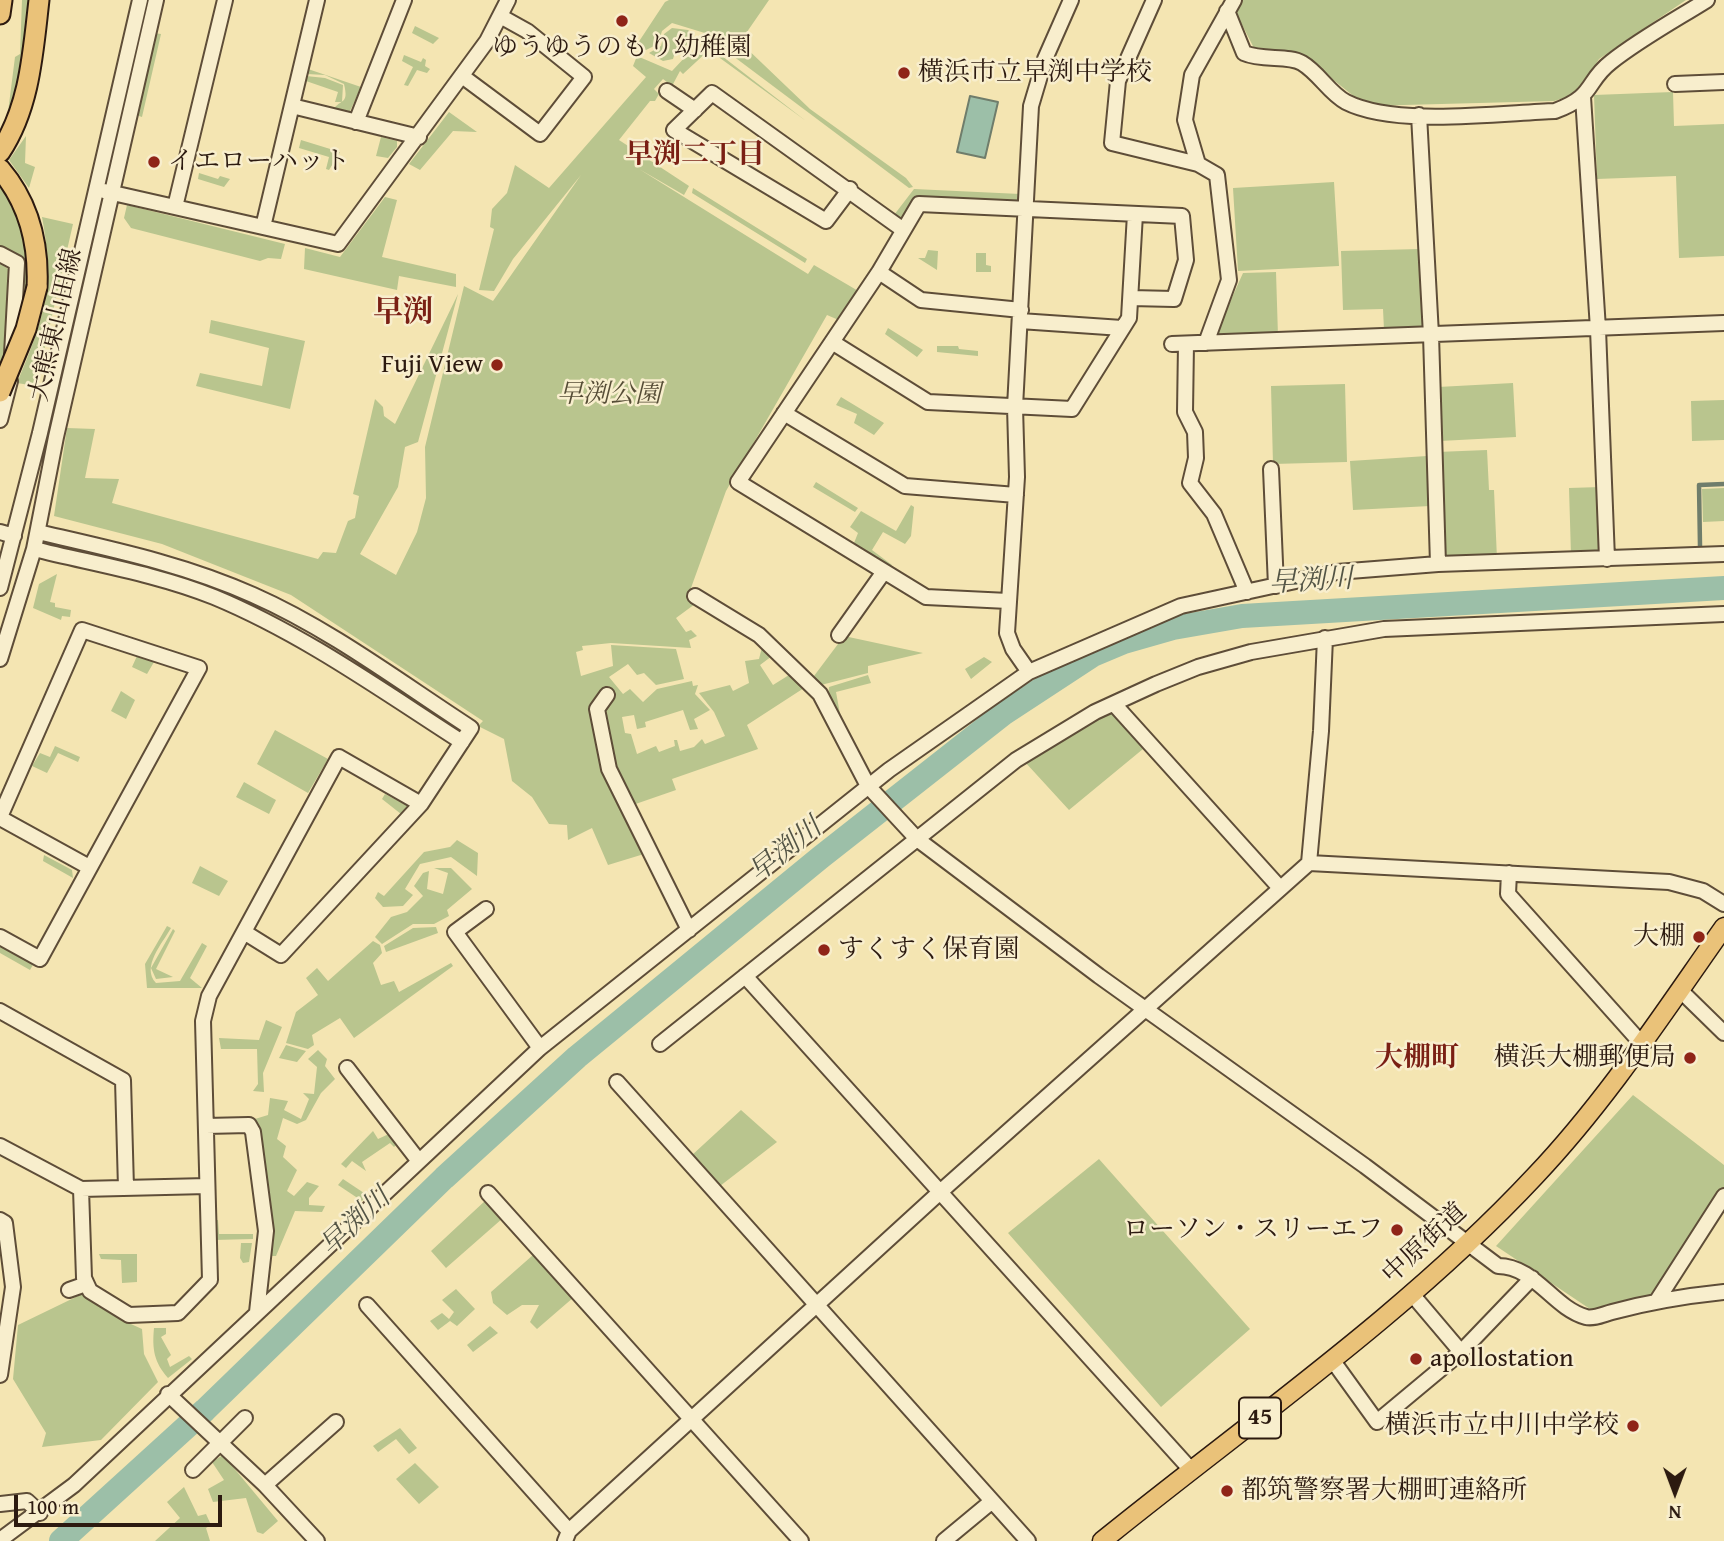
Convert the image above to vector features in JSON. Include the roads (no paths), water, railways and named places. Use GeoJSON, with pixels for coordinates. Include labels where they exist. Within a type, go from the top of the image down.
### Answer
{"type":"FeatureCollection","features":[{"type":"Feature","properties":{"kind":"highway"},"geometry":{"type":"LineString","coordinates":[[0,14],[2,0]]}},
{"type":"Feature","properties":{"kind":"highway"},"geometry":{"type":"LineString","coordinates":[[5,144],[26,92],[39,0]]}},
{"type":"Feature","properties":{"kind":"highway"},"geometry":{"type":"LineString","coordinates":[[0,169],[28,215],[35,237],[38,263],[37,287],[26,329],[0,392]]}},
{"type":"Feature","properties":{"kind":"main road","name":"中原街道"},"geometry":{"type":"LineString","coordinates":[[1102,1541],[1333,1361],[1466,1243],[1535,1176],[1615,1083],[1724,927]]}},
{"type":"Feature","properties":{"kind":"street","name":"大熊東山田線"},"geometry":{"type":"LineString","coordinates":[[0,588],[7,534],[96,189],[140,0]]}},
{"type":"Feature","properties":{"kind":"street","name":"大熊東山田線"},"geometry":{"type":"LineString","coordinates":[[0,659],[34,549],[56,437],[156,0]]}},
{"type":"Feature","properties":{"kind":"street"},"geometry":{"type":"LineString","coordinates":[[175,207],[225,0]]}},
{"type":"Feature","properties":{"kind":"street"},"geometry":{"type":"LineString","coordinates":[[263,227],[317,0]]}},
{"type":"Feature","properties":{"kind":"street"},"geometry":{"type":"LineString","coordinates":[[356,122],[404,0]]}},
{"type":"Feature","properties":{"kind":"street"},"geometry":{"type":"LineString","coordinates":[[96,189],[338,244],[487,41],[508,0]]}},
{"type":"Feature","properties":{"kind":"street"},"geometry":{"type":"LineString","coordinates":[[1029,672],[1013,649],[1007,633],[1016,495],[1015,407],[1025,207],[1034,88],[1071,0]]}},
{"type":"Feature","properties":{"kind":"street"},"geometry":{"type":"LineString","coordinates":[[1154,0],[1118,81],[1112,143],[1198,164],[1217,175],[1229,280],[1206,343]]}},
{"type":"Feature","properties":{"kind":"street"},"geometry":{"type":"LineString","coordinates":[[1231,6],[1244,53],[1257,59],[1300,61],[1343,101],[1364,111],[1419,116],[1556,111],[1577,103],[1608,64],[1707,0]]}},
{"type":"Feature","properties":{"kind":"street"},"geometry":{"type":"LineString","coordinates":[[1198,164],[1185,120],[1192,75],[1231,6]]}},
{"type":"Feature","properties":{"kind":"street"},"geometry":{"type":"LineString","coordinates":[[462,76],[540,134],[584,76],[527,31],[500,16]]}},
{"type":"Feature","properties":{"kind":"street"},"geometry":{"type":"LineString","coordinates":[[1675,84],[1724,82]]}},
{"type":"Feature","properties":{"kind":"street"},"geometry":{"type":"LineString","coordinates":[[667,91],[695,110]]}},
{"type":"Feature","properties":{"kind":"street"},"geometry":{"type":"LineString","coordinates":[[850,189],[825,222],[674,130],[712,93],[850,189],[902,229]]}},
{"type":"Feature","properties":{"kind":"street"},"geometry":{"type":"LineString","coordinates":[[1583,97],[1598,329],[1607,559]]}},
{"type":"Feature","properties":{"kind":"street"},"geometry":{"type":"LineString","coordinates":[[292,106],[419,137]]}},
{"type":"Feature","properties":{"kind":"street"},"geometry":{"type":"LineString","coordinates":[[1419,116],[1431,335],[1438,564]]}},
{"type":"Feature","properties":{"kind":"street"},"geometry":{"type":"LineString","coordinates":[[1008,601],[926,597],[738,482],[879,272],[919,204],[1182,216],[1186,260],[1174,299],[1131,298]]}},
{"type":"Feature","properties":{"kind":"street"},"geometry":{"type":"LineString","coordinates":[[832,342],[928,402],[1072,409],[1129,318],[1135,214]]}},
{"type":"Feature","properties":{"kind":"street"},"geometry":{"type":"LineString","coordinates":[[0,254],[17,263],[10,389],[0,420]]}},
{"type":"Feature","properties":{"kind":"street"},"geometry":{"type":"LineString","coordinates":[[879,272],[922,300],[1122,328]]}},
{"type":"Feature","properties":{"kind":"street"},"geometry":{"type":"LineString","coordinates":[[1247,592],[1214,514],[1190,483],[1196,458],[1195,432],[1185,412],[1179,344],[1724,324]]}},
{"type":"Feature","properties":{"kind":"street"},"geometry":{"type":"LineString","coordinates":[[784,413],[905,486],[1016,495]]}},
{"type":"Feature","properties":{"kind":"street"},"geometry":{"type":"LineString","coordinates":[[1271,469],[1276,586]]}},
{"type":"Feature","properties":{"kind":"street"},"geometry":{"type":"LineString","coordinates":[[38,532],[169,563],[256,596],[308,624],[471,728],[421,804],[281,955],[244,932]]}},
{"type":"Feature","properties":{"kind":"street"},"geometry":{"type":"LineString","coordinates":[[34,549],[152,577],[211,596],[260,618],[312,646],[461,742]]}},
{"type":"Feature","properties":{"kind":"street"},"geometry":{"type":"LineString","coordinates":[[0,1540],[40,1513],[74,1485],[540,1048],[868,786],[1029,672],[1181,606],[1338,572],[1438,564],[1724,554]]}},
{"type":"Feature","properties":{"kind":"street"},"geometry":{"type":"LineString","coordinates":[[839,635],[883,573]]}},
{"type":"Feature","properties":{"kind":"street"},"geometry":{"type":"LineString","coordinates":[[695,596],[759,635],[820,694],[868,786],[917,839],[1146,1010],[1365,1166],[1498,1266],[1507,1266],[1532,1278],[1575,1313],[1589,1318],[1658,1299],[1724,1292]]}},
{"type":"Feature","properties":{"kind":"street"},"geometry":{"type":"LineString","coordinates":[[660,1044],[1016,760],[1114,704],[1198,667],[1251,652],[1384,629],[1724,614]]}},
{"type":"Feature","properties":{"kind":"street"},"geometry":{"type":"LineString","coordinates":[[0,937],[40,959],[199,667],[82,629],[0,818],[89,867]]}},
{"type":"Feature","properties":{"kind":"street"},"geometry":{"type":"LineString","coordinates":[[367,1305],[567,1536],[939,1194],[1308,863],[1321,731],[1325,638]]}},
{"type":"Feature","properties":{"kind":"street"},"geometry":{"type":"LineString","coordinates":[[607,695],[597,709],[609,769],[689,930]]}},
{"type":"Feature","properties":{"kind":"street"},"geometry":{"type":"LineString","coordinates":[[1114,704],[1280,888]]}},
{"type":"Feature","properties":{"kind":"street"},"geometry":{"type":"LineString","coordinates":[[81,1189],[86,1283],[90,1291],[129,1315],[178,1313],[210,1280],[203,1021],[221,970],[339,757],[421,804]]}},
{"type":"Feature","properties":{"kind":"street"},"geometry":{"type":"LineString","coordinates":[[1308,863],[1669,882],[1703,891],[1724,904]]}},
{"type":"Feature","properties":{"kind":"street"},"geometry":{"type":"LineString","coordinates":[[1509,873],[1508,894],[1642,1044]]}},
{"type":"Feature","properties":{"kind":"street"},"geometry":{"type":"LineString","coordinates":[[486,909],[454,932],[540,1048]]}},
{"type":"Feature","properties":{"kind":"street"},"geometry":{"type":"LineString","coordinates":[[745,976],[939,1194],[1192,1471]]}},
{"type":"Feature","properties":{"kind":"street"},"geometry":{"type":"LineString","coordinates":[[1680,990],[1724,1032]]}},
{"type":"Feature","properties":{"kind":"street"},"geometry":{"type":"LineString","coordinates":[[0,1011],[123,1080],[130,1188]]}},
{"type":"Feature","properties":{"kind":"street"},"geometry":{"type":"LineString","coordinates":[[347,1068],[418,1160]]}},
{"type":"Feature","properties":{"kind":"street"},"geometry":{"type":"LineString","coordinates":[[617,1082],[1028,1541]]}},
{"type":"Feature","properties":{"kind":"street"},"geometry":{"type":"LineString","coordinates":[[206,1126],[249,1125],[253,1132],[266,1231],[257,1312]]}},
{"type":"Feature","properties":{"kind":"street"},"geometry":{"type":"LineString","coordinates":[[0,1146],[81,1189],[207,1186]]}},
{"type":"Feature","properties":{"kind":"street"},"geometry":{"type":"LineString","coordinates":[[488,1193],[801,1541]]}},
{"type":"Feature","properties":{"kind":"street"},"geometry":{"type":"LineString","coordinates":[[1658,1299],[1724,1196]]}},
{"type":"Feature","properties":{"kind":"street"},"geometry":{"type":"LineString","coordinates":[[0,1220],[5,1223],[15,1311],[0,1375]]}},
{"type":"Feature","properties":{"kind":"street"},"geometry":{"type":"LineString","coordinates":[[1333,1361],[1377,1422],[1461,1352],[1532,1278]]}},
{"type":"Feature","properties":{"kind":"street"},"geometry":{"type":"LineString","coordinates":[[69,1290],[86,1283]]}},
{"type":"Feature","properties":{"kind":"street"},"geometry":{"type":"LineString","coordinates":[[1411,1293],[1461,1352]]}},
{"type":"Feature","properties":{"kind":"street"},"geometry":{"type":"LineString","coordinates":[[168,1394],[265,1485],[317,1541]]}},
{"type":"Feature","properties":{"kind":"street"},"geometry":{"type":"LineString","coordinates":[[193,1470],[245,1418]]}},
{"type":"Feature","properties":{"kind":"street"},"geometry":{"type":"LineString","coordinates":[[265,1485],[336,1422]]}},
{"type":"Feature","properties":{"kind":"street"},"geometry":{"type":"LineString","coordinates":[[0,1504],[27,1501],[40,1513]]}},
{"type":"Feature","properties":{"kind":"street"},"geometry":{"type":"LineString","coordinates":[[944,1541],[991,1502]]}},
{"type":"Feature","properties":{"kind":"waterway"},"geometry":{"type":"LineString","coordinates":[[1700,546],[1699,485],[1724,484]]}},
{"type":"Feature","properties":{"kind":"waterway","name":"早渕川"},"geometry":{"type":"LineString","coordinates":[[61,1541],[205,1410],[444,1178],[577,1057],[821,857],[1003,714],[1093,655],[1124,642],[1173,628],[1242,616],[1724,588]]}},
{"type":"Feature","properties":{"kind":"waterway","name":"早渕川"},"geometry":{"type":"LineString","coordinates":[[68,1535],[72,1541]]}},
{"type":"Feature","properties":{"kind":"place","name":"ゆうゆうのもり幼稚園"},"geometry":{"type":"Point","coordinates":[622,21]}},
{"type":"Feature","properties":{"kind":"place","name":"横浜市立早渕中学校"},"geometry":{"type":"Point","coordinates":[904,73]}},
{"type":"Feature","properties":{"kind":"place","name":"イエローハット"},"geometry":{"type":"Point","coordinates":[154,162]}},
{"type":"Feature","properties":{"kind":"place","name":"Fuji View"},"geometry":{"type":"Point","coordinates":[497,365]}},
{"type":"Feature","properties":{"kind":"place","name":"大棚"},"geometry":{"type":"Point","coordinates":[1699,937]}},
{"type":"Feature","properties":{"kind":"place","name":"すくすく保育園"},"geometry":{"type":"Point","coordinates":[824,950]}},
{"type":"Feature","properties":{"kind":"place","name":"横浜大棚郵便局"},"geometry":{"type":"Point","coordinates":[1690,1058]}},
{"type":"Feature","properties":{"kind":"place","name":"ローソン・スリーエフ"},"geometry":{"type":"Point","coordinates":[1397,1230]}},
{"type":"Feature","properties":{"kind":"place","name":"apollostation"},"geometry":{"type":"Point","coordinates":[1416,1359]}},
{"type":"Feature","properties":{"kind":"place","name":"横浜市立中川中学校"},"geometry":{"type":"Point","coordinates":[1633,1426]}},
{"type":"Feature","properties":{"kind":"place","name":"都筑警察署大棚町連絡所"},"geometry":{"type":"Point","coordinates":[1227,1491]}},
{"type":"Feature","properties":{"kind":"district","name":"早渕二丁目"},"geometry":{"type":"Point","coordinates":[695,156]}},
{"type":"Feature","properties":{"kind":"district","name":"早渕"},"geometry":{"type":"Point","coordinates":[403,313]}},
{"type":"Feature","properties":{"kind":"district","name":"大棚町"},"geometry":{"type":"Point","coordinates":[1417,1059]}},
{"type":"Feature","properties":{"kind":"park label","name":"早渕公園"},"geometry":{"type":"Point","coordinates":[609,395]}}]}
